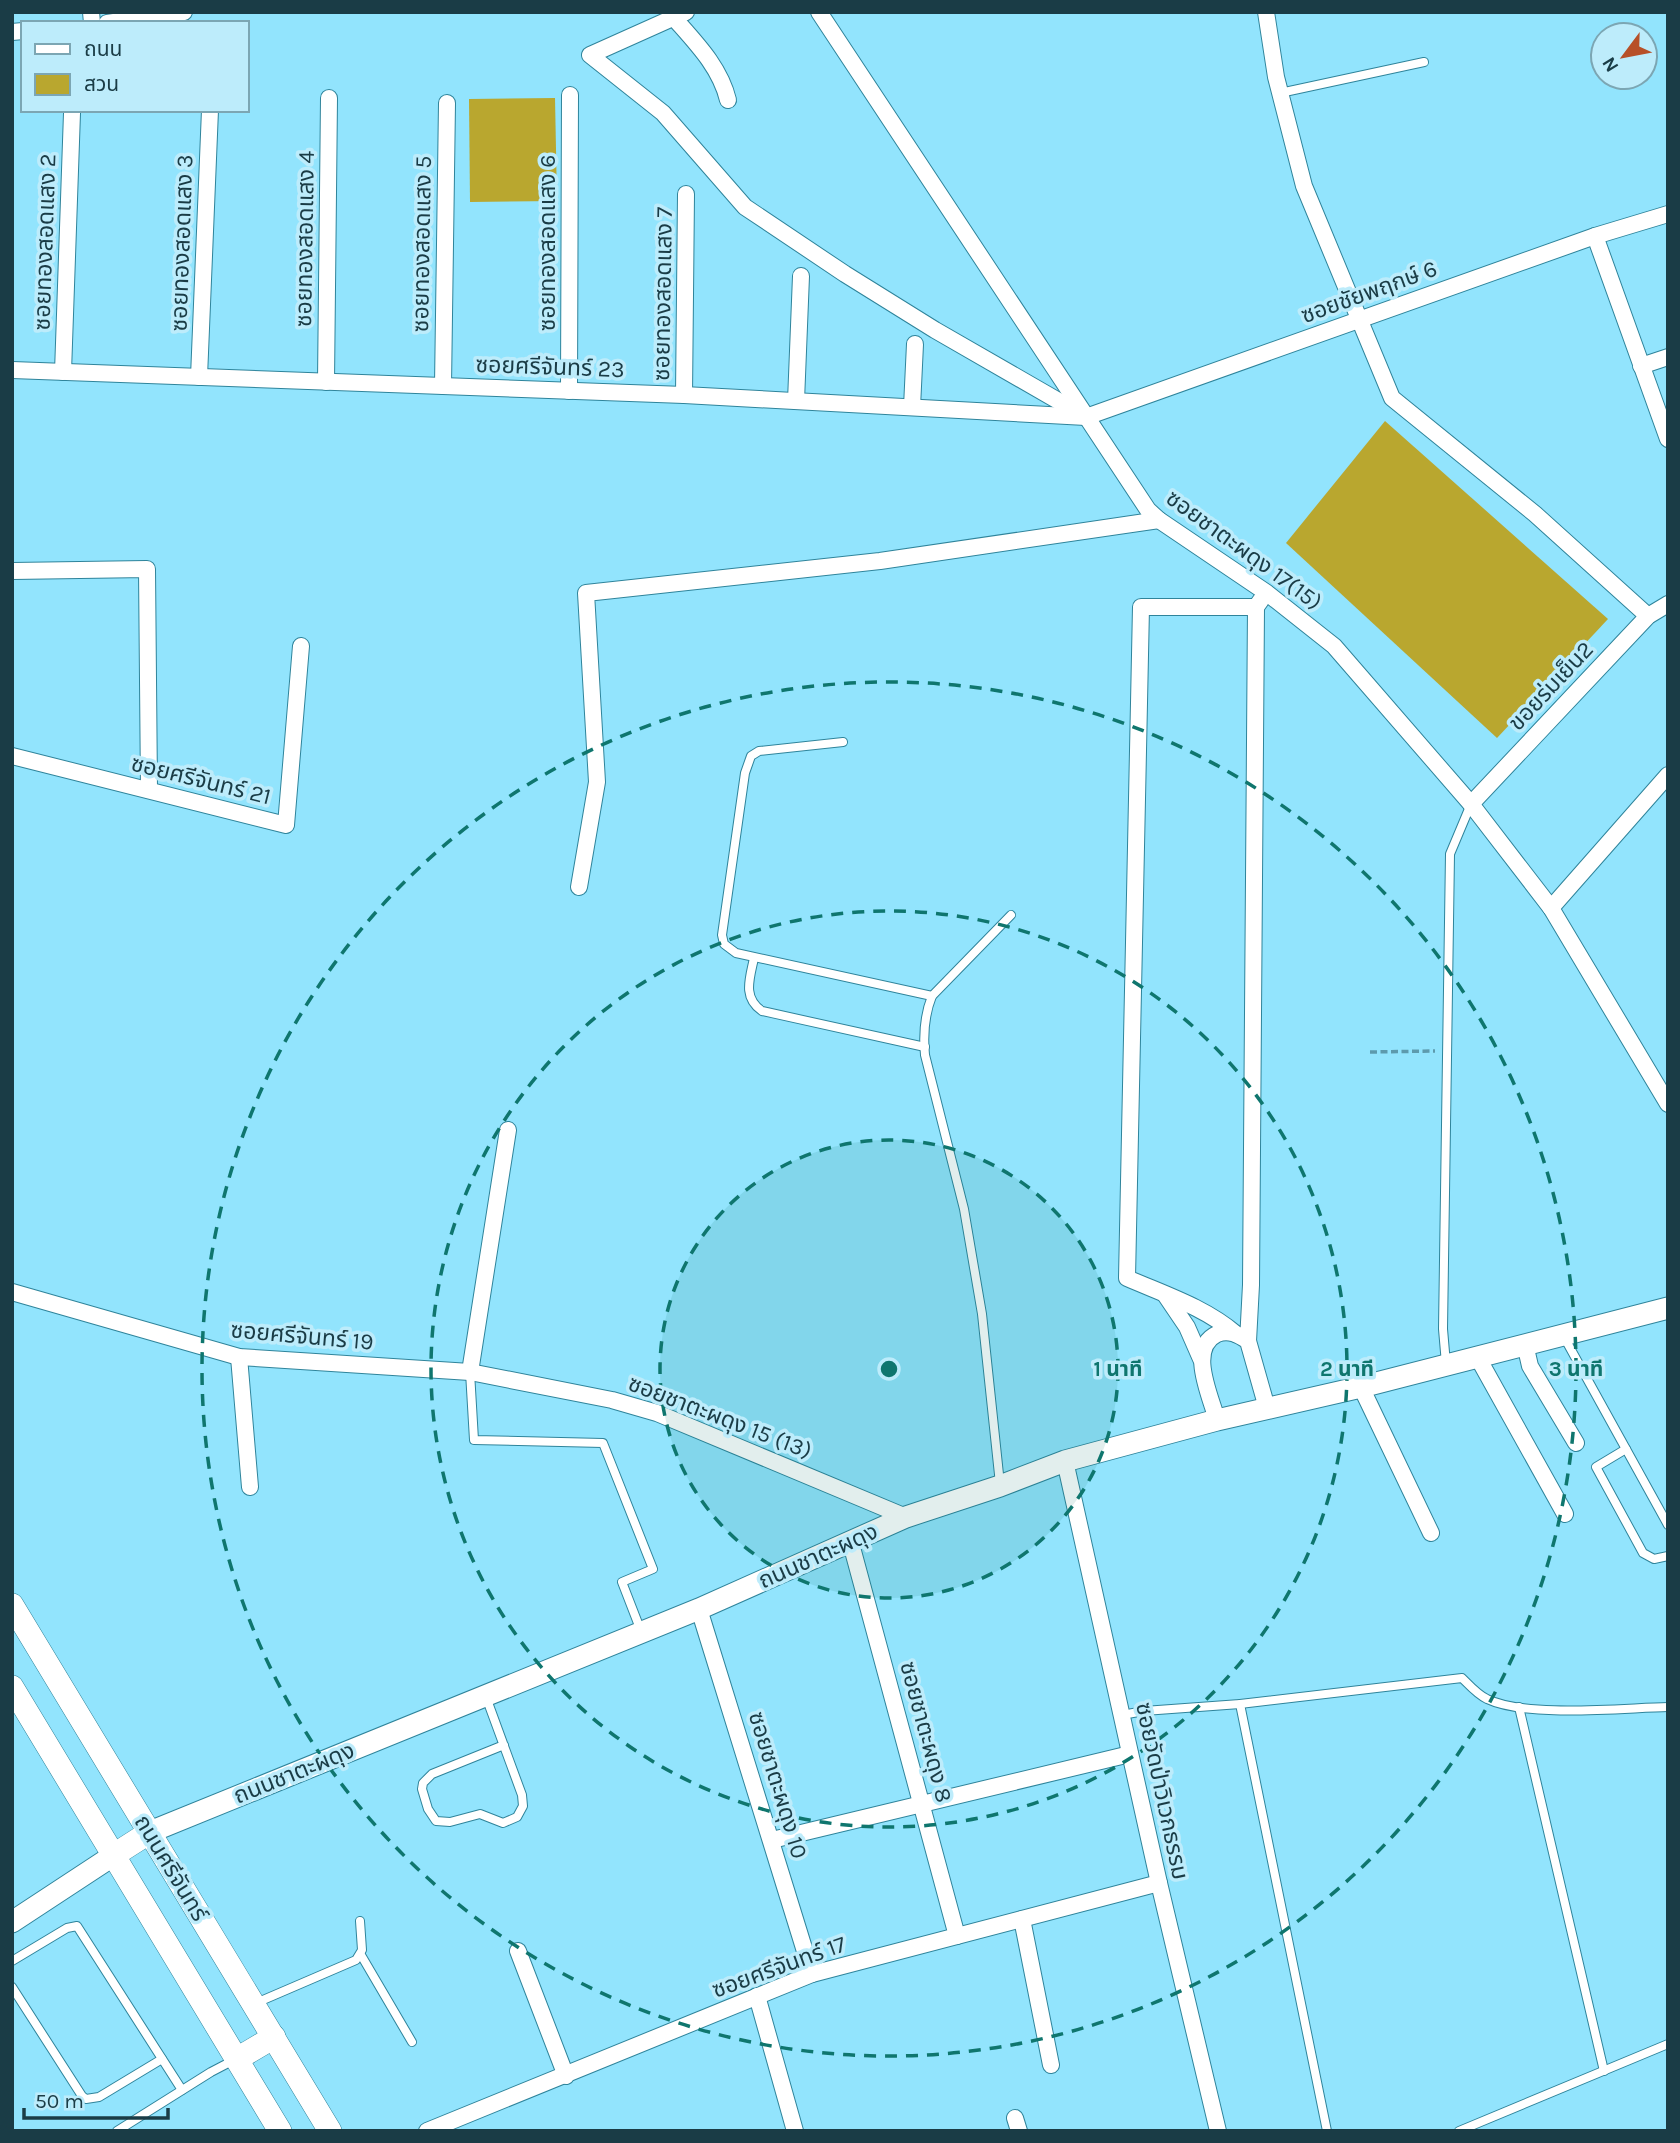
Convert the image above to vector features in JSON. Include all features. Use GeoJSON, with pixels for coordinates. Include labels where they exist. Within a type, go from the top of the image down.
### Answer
{"type":"FeatureCollection","features":[{"type":"Feature","properties":{"kind":"main road","name":"ถนนศรีจันทร์"},"geometry":{"type":"LineString","coordinates":[[12,1605],[330,2131]]}},
{"type":"Feature","properties":{"kind":"main road","name":"ถนนศรีจันทร์"},"geometry":{"type":"LineString","coordinates":[[12,1687],[280,2131]]}},
{"type":"Feature","properties":{"kind":"main road","name":"ถนนชาตะผดุง"},"geometry":{"type":"LineString","coordinates":[[114,1855],[150,1832]]}},
{"type":"Feature","properties":{"kind":"main road"},"geometry":{"type":"LineString","coordinates":[[237,2059],[274,2037]]}},
{"type":"Feature","properties":{"kind":"street"},"geometry":{"type":"LineString","coordinates":[[121,21],[184,12]]}},
{"type":"Feature","properties":{"kind":"street","name":"ซอยชาตะผดุง 17(15)"},"geometry":{"type":"LineString","coordinates":[[819,12],[1148,510],[1267,593],[1334,646],[1471,804],[1551,908],[1668,1104]]}},
{"type":"Feature","properties":{"kind":"street"},"geometry":{"type":"LineString","coordinates":[[1266,12],[1280,93],[1304,186],[1392,398],[1535,514],[1648,616]]}},
{"type":"Feature","properties":{"kind":"street"},"geometry":{"type":"LineString","coordinates":[[728,100],[724,84],[680,15],[590,55],[663,113],[745,207],[935,330],[1086,417]]}},
{"type":"Feature","properties":{"kind":"street","name":"ซอยทองสอดแสง 6"},"geometry":{"type":"LineString","coordinates":[[569,391],[570,95]]}},
{"type":"Feature","properties":{"kind":"street","name":"ซอยทองสอดแสง 4"},"geometry":{"type":"LineString","coordinates":[[326,382],[329,97]]}},
{"type":"Feature","properties":{"kind":"street","name":"ซอยทองสอดแสง 5"},"geometry":{"type":"LineString","coordinates":[[443,386],[447,103]]}},
{"type":"Feature","properties":{"kind":"street","name":"ซอยทองสอดแสง 3"},"geometry":{"type":"LineString","coordinates":[[199,377],[210,112]]}},
{"type":"Feature","properties":{"kind":"street","name":"ซอยทองสอดแสง 2"},"geometry":{"type":"LineString","coordinates":[[64,372],[72,113]]}},
{"type":"Feature","properties":{"kind":"street","name":"ซอยทองสอดแสง 7"},"geometry":{"type":"LineString","coordinates":[[684,395],[686,194]]}},
{"type":"Feature","properties":{"kind":"street","name":"ซอยชัยพฤกษ์ 6"},"geometry":{"type":"LineString","coordinates":[[1086,417],[1595,236],[1668,214]]}},
{"type":"Feature","properties":{"kind":"street"},"geometry":{"type":"LineString","coordinates":[[1595,236],[1668,439]]}},
{"type":"Feature","properties":{"kind":"street"},"geometry":{"type":"LineString","coordinates":[[796,401],[801,276]]}},
{"type":"Feature","properties":{"kind":"street"},"geometry":{"type":"LineString","coordinates":[[912,407],[915,344]]}},
{"type":"Feature","properties":{"kind":"street"},"geometry":{"type":"LineString","coordinates":[[1641,366],[1668,357]]}},
{"type":"Feature","properties":{"kind":"street","name":"ซอยศรีจันทร์ 23"},"geometry":{"type":"LineString","coordinates":[[12,370],[684,395],[1086,417]]}},
{"type":"Feature","properties":{"kind":"street"},"geometry":{"type":"LineString","coordinates":[[579,887],[597,782],[586,593],[880,561],[1159,520]]}},
{"type":"Feature","properties":{"kind":"street"},"geometry":{"type":"LineString","coordinates":[[12,571],[147,569],[149,790]]}},
{"type":"Feature","properties":{"kind":"street"},"geometry":{"type":"LineString","coordinates":[[1267,593],[1256,607],[1251,1285],[1242,1338],[1267,1408]]}},
{"type":"Feature","properties":{"kind":"street","name":"ขอยร่มเย็น2"},"geometry":{"type":"LineString","coordinates":[[1471,804],[1648,616],[1668,604]]}},
{"type":"Feature","properties":{"kind":"street"},"geometry":{"type":"LineString","coordinates":[[1242,1338],[1217,1317],[1201,1308],[1127,1278],[1141,607],[1256,607]]}},
{"type":"Feature","properties":{"kind":"street","name":"ซอยศรีจันทร์ 21"},"geometry":{"type":"LineString","coordinates":[[12,756],[286,825],[301,646]]}},
{"type":"Feature","properties":{"kind":"street"},"geometry":{"type":"LineString","coordinates":[[1551,908],[1668,775]]}},
{"type":"Feature","properties":{"kind":"street"},"geometry":{"type":"LineString","coordinates":[[470,1372],[508,1130]]}},
{"type":"Feature","properties":{"kind":"street","name":"ซอยศรีจันทร์ 19"},"geometry":{"type":"LineString","coordinates":[[12,1292],[239,1357],[470,1372]]}},
{"type":"Feature","properties":{"kind":"street"},"geometry":{"type":"LineString","coordinates":[[1165,1294],[1176,1308],[1201,1359],[1217,1420]]}},
{"type":"Feature","properties":{"kind":"street","name":"ถนนชาตะผดุง"},"geometry":{"type":"LineString","coordinates":[[150,1832],[699,1609],[906,1517],[1065,1461],[1217,1420],[1361,1387],[1668,1308]]}},
{"type":"Feature","properties":{"kind":"street"},"geometry":{"type":"LineString","coordinates":[[1201,1359],[1203,1349],[1210,1339],[1222,1333],[1242,1338]]}},
{"type":"Feature","properties":{"kind":"street"},"geometry":{"type":"LineString","coordinates":[[1525,1344],[1530,1366],[1576,1443]]}},
{"type":"Feature","properties":{"kind":"street"},"geometry":{"type":"LineString","coordinates":[[1477,1356],[1565,1514]]}},
{"type":"Feature","properties":{"kind":"street"},"geometry":{"type":"LineString","coordinates":[[239,1357],[250,1487]]}},
{"type":"Feature","properties":{"kind":"street","name":"ซอยชาตะผดุง 15 (13)"},"geometry":{"type":"LineString","coordinates":[[470,1372],[612,1400],[657,1413],[906,1517]]}},
{"type":"Feature","properties":{"kind":"street"},"geometry":{"type":"LineString","coordinates":[[1361,1387],[1430,1533]]}},
{"type":"Feature","properties":{"kind":"street","name":"ซอยวัดป่าวิเวกธรรม"},"geometry":{"type":"LineString","coordinates":[[1065,1461],[1159,1883],[1218,2131]]}},
{"type":"Feature","properties":{"kind":"street","name":"ซอยชาตะผดุง 8"},"geometry":{"type":"LineString","coordinates":[[850,1540],[957,1936]]}},
{"type":"Feature","properties":{"kind":"street","name":"ซอยชาตะผดุง 10"},"geometry":{"type":"LineString","coordinates":[[699,1609],[812,1974]]}},
{"type":"Feature","properties":{"kind":"street"},"geometry":{"type":"LineString","coordinates":[[772,1840],[1130,1754]]}},
{"type":"Feature","properties":{"kind":"street","name":"ถนนชาตะผดุง"},"geometry":{"type":"LineString","coordinates":[[12,1922],[114,1855]]}},
{"type":"Feature","properties":{"kind":"street","name":"ซอยศรีจันทร์ 17"},"geometry":{"type":"LineString","coordinates":[[426,2131],[812,1974],[1159,1883]]}},
{"type":"Feature","properties":{"kind":"street"},"geometry":{"type":"LineString","coordinates":[[1022,1919],[1051,2065]]}},
{"type":"Feature","properties":{"kind":"street"},"geometry":{"type":"LineString","coordinates":[[518,1951],[566,2076]]}},
{"type":"Feature","properties":{"kind":"street"},"geometry":{"type":"LineString","coordinates":[[757,1996],[795,2131]]}},
{"type":"Feature","properties":{"kind":"lane"},"geometry":{"type":"LineString","coordinates":[[1280,93],[1424,62]]}},
{"type":"Feature","properties":{"kind":"lane"},"geometry":{"type":"LineString","coordinates":[[843,742],[759,751],[751,756],[747,764],[722,935],[724,944],[729,950],[754,958],[932,996]]}},
{"type":"Feature","properties":{"kind":"lane"},"geometry":{"type":"LineString","coordinates":[[1446,1364],[1443,1329],[1450,854],[1471,804]]}},
{"type":"Feature","properties":{"kind":"lane"},"geometry":{"type":"LineString","coordinates":[[1000,1486],[982,1314],[964,1209],[925,1047],[926,1011],[932,996],[1011,915]]}},
{"type":"Feature","properties":{"kind":"lane"},"geometry":{"type":"LineString","coordinates":[[754,958],[748,986],[749,997],[754,1006],[762,1011],[925,1047]]}},
{"type":"Feature","properties":{"kind":"lane"},"geometry":{"type":"LineString","coordinates":[[1562,1335],[1668,1525]]}},
{"type":"Feature","properties":{"kind":"lane"},"geometry":{"type":"LineString","coordinates":[[470,1372],[474,1440],[603,1443],[653,1569],[622,1582],[641,1631]]}},
{"type":"Feature","properties":{"kind":"lane"},"geometry":{"type":"LineString","coordinates":[[1626,1450],[1596,1467],[1643,1553],[1654,1559],[1668,1556]]}},
{"type":"Feature","properties":{"kind":"lane"},"geometry":{"type":"LineString","coordinates":[[1122,1715],[1461,1678],[1486,1699],[1519,1707],[1542,1710],[1668,1707]]}},
{"type":"Feature","properties":{"kind":"lane"},"geometry":{"type":"LineString","coordinates":[[485,1695],[522,1795],[523,1806],[517,1817],[503,1823],[480,1814],[450,1822],[432,1818],[422,1789],[427,1778],[441,1769],[503,1745]]}},
{"type":"Feature","properties":{"kind":"lane"},"geometry":{"type":"LineString","coordinates":[[1240,1704],[1327,2131]]}},
{"type":"Feature","properties":{"kind":"lane"},"geometry":{"type":"LineString","coordinates":[[1519,1707],[1604,2071]]}},
{"type":"Feature","properties":{"kind":"lane"},"geometry":{"type":"LineString","coordinates":[[253,2004],[349,1964],[362,1950],[360,1922]]}},
{"type":"Feature","properties":{"kind":"lane"},"geometry":{"type":"LineString","coordinates":[[12,1961],[71,1926],[77,1926],[182,2090]]}},
{"type":"Feature","properties":{"kind":"lane"},"geometry":{"type":"LineString","coordinates":[[360,1955],[412,2042]]}},
{"type":"Feature","properties":{"kind":"lane"},"geometry":{"type":"LineString","coordinates":[[12,1987],[86,2099],[95,2099],[162,2059]]}},
{"type":"Feature","properties":{"kind":"lane"},"geometry":{"type":"LineString","coordinates":[[1459,2131],[1668,2044]]}},
{"type":"Feature","properties":{"kind":"lane"},"geometry":{"type":"LineString","coordinates":[[117,2131],[237,2059]]}},
{"type":"Feature","properties":{"kind":"path"},"geometry":{"type":"LineString","coordinates":[[1370,1052],[1447,1051]]}},
{"type":"Feature","properties":{"kind":"green space"},"geometry":{"type":"Polygon","coordinates":[[[555,98],[557,201],[470,202],[469,99],[555,98]]]}},
{"type":"Feature","properties":{"kind":"green space"},"geometry":{"type":"Polygon","coordinates":[[[1385,421],[1608,619],[1497,738],[1286,543],[1385,421]]]}}]}
